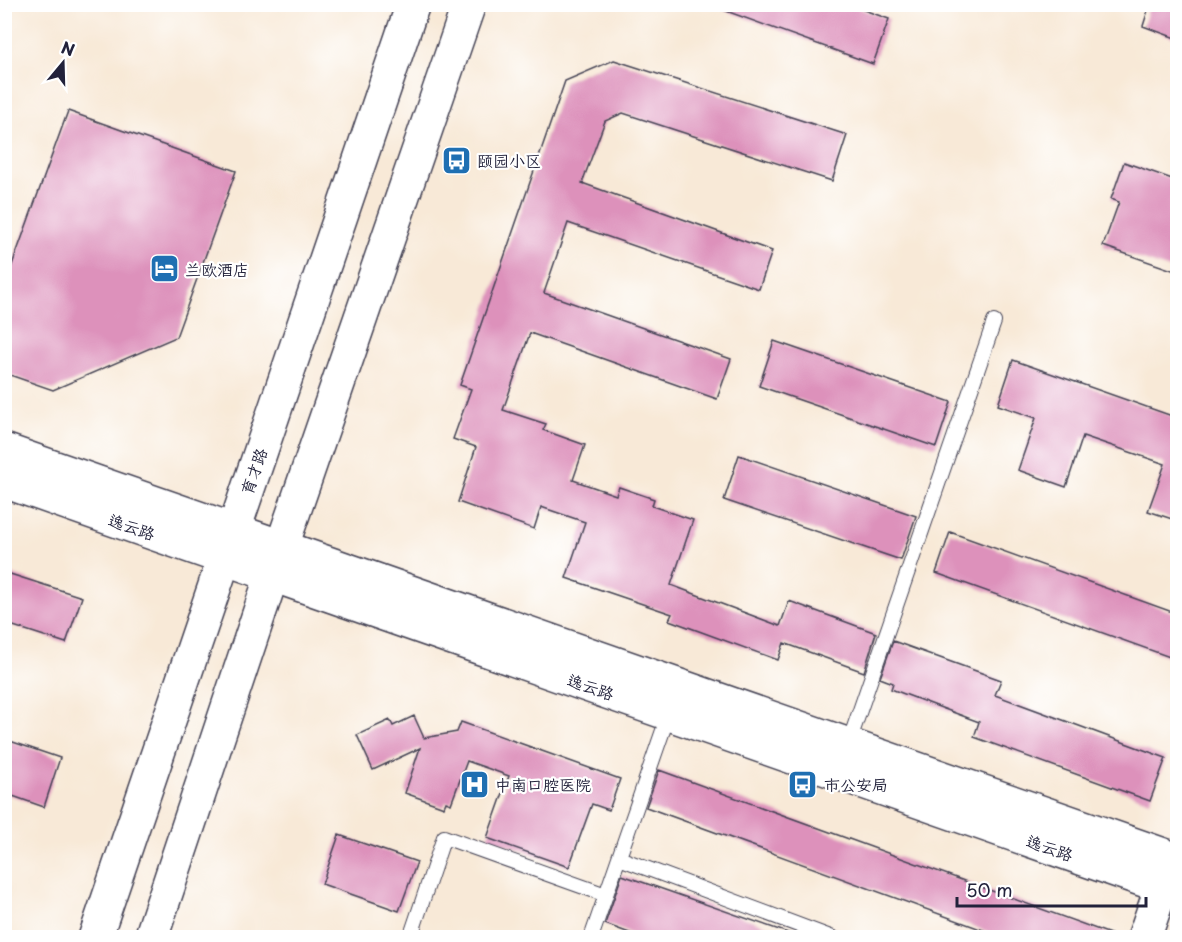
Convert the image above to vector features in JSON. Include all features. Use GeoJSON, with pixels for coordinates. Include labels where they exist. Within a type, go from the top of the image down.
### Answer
{"type":"FeatureCollection","features":[{"type":"Feature","properties":{"kind":"street","name":"育才路"},"geometry":{"type":"LineString","coordinates":[[95,938],[413,4]]}},
{"type":"Feature","properties":{"kind":"street"},"geometry":{"type":"LineString","coordinates":[[151,938],[277,561],[469,4]]}},
{"type":"Feature","properties":{"kind":"street"},"geometry":{"type":"LineString","coordinates":[[292,358],[341,376]]}},
{"type":"Feature","properties":{"kind":"street","name":"逸云路"},"geometry":{"type":"LineString","coordinates":[[4,450],[228,544],[848,745],[1173,868]]}},
{"type":"Feature","properties":{"kind":"street","name":"逸云路"},"geometry":{"type":"LineString","coordinates":[[4,482],[228,544]]}},
{"type":"Feature","properties":{"kind":"street","name":"逸云路"},"geometry":{"type":"LineString","coordinates":[[277,561],[669,713],[1173,868]]}},
{"type":"Feature","properties":{"kind":"street"},"geometry":{"type":"LineString","coordinates":[[166,728],[215,745]]}},
{"type":"Feature","properties":{"kind":"street"},"geometry":{"type":"LineString","coordinates":[[1144,938],[1173,868]]}},
{"type":"Feature","properties":{"kind":"lane"},"geometry":{"type":"LineString","coordinates":[[848,745],[994,322]]}},
{"type":"Feature","properties":{"kind":"lane"},"geometry":{"type":"LineString","coordinates":[[591,938],[669,713]]}},
{"type":"Feature","properties":{"kind":"lane"},"geometry":{"type":"LineString","coordinates":[[410,938],[444,837],[606,895]]}},
{"type":"Feature","properties":{"kind":"lane"},"geometry":{"type":"LineString","coordinates":[[619,858],[833,938]]}},
{"type":"Feature","properties":{"kind":"building"},"geometry":{"type":"Polygon","coordinates":[[[715,4],[847,4],[889,19],[873,64],[715,7],[715,4]]]}},
{"type":"Feature","properties":{"kind":"building"},"geometry":{"type":"Polygon","coordinates":[[[1150,4],[1178,4],[1178,39],[1143,26],[1150,4]]]}},
{"type":"Feature","properties":{"kind":"building"},"geometry":{"type":"Polygon","coordinates":[[[614,60],[847,135],[832,181],[623,113],[605,121],[582,183],[772,251],[759,289],[568,223],[544,293],[731,359],[717,399],[530,333],[503,410],[546,424],[543,430],[585,445],[573,480],[616,495],[619,487],[654,499],[652,506],[693,520],[671,585],[780,626],[789,601],[876,633],[864,672],[784,643],[778,660],[669,620],[672,614],[566,578],[585,522],[541,507],[534,529],[458,502],[476,447],[453,439],[471,389],[460,385],[565,81],[614,60]]]}},
{"type":"Feature","properties":{"kind":"building"},"geometry":{"type":"Polygon","coordinates":[[[68,111],[236,171],[176,337],[53,390],[4,373],[4,287],[68,111]]]}},
{"type":"Feature","properties":{"kind":"building"},"geometry":{"type":"Polygon","coordinates":[[[1124,162],[1178,181],[1178,272],[1103,246],[1119,202],[1111,199],[1124,162]]]}},
{"type":"Feature","properties":{"kind":"building"},"geometry":{"type":"Polygon","coordinates":[[[774,341],[951,402],[936,447],[759,386],[774,341]]]}},
{"type":"Feature","properties":{"kind":"building"},"geometry":{"type":"Polygon","coordinates":[[[1013,360],[1178,418],[1178,521],[1148,511],[1165,464],[1083,436],[1066,487],[1018,470],[1036,418],[998,405],[1013,360]]]}},
{"type":"Feature","properties":{"kind":"building"},"geometry":{"type":"Polygon","coordinates":[[[739,455],[916,516],[901,560],[724,500],[739,455]]]}},
{"type":"Feature","properties":{"kind":"building"},"geometry":{"type":"Polygon","coordinates":[[[950,532],[1178,614],[1178,660],[936,573],[950,532]]]}},
{"type":"Feature","properties":{"kind":"building"},"geometry":{"type":"Polygon","coordinates":[[[4,572],[82,597],[66,643],[4,623],[4,572]]]}},
{"type":"Feature","properties":{"kind":"building"},"geometry":{"type":"Polygon","coordinates":[[[893,641],[1001,680],[995,695],[1166,758],[1150,801],[974,737],[979,722],[891,689],[893,683],[880,678],[893,641]]]}},
{"type":"Feature","properties":{"kind":"building"},"geometry":{"type":"Polygon","coordinates":[[[414,716],[424,738],[457,732],[461,722],[620,779],[609,810],[592,804],[569,867],[487,838],[509,776],[467,761],[451,804],[446,802],[444,807],[405,793],[420,748],[373,770],[357,735],[390,720],[393,726],[414,716]]]}},
{"type":"Feature","properties":{"kind":"building"},"geometry":{"type":"Polygon","coordinates":[[[4,739],[60,758],[44,807],[4,793],[4,739]]]}},
{"type":"Feature","properties":{"kind":"building"},"geometry":{"type":"Polygon","coordinates":[[[659,770],[1113,935],[1113,938],[1005,938],[646,807],[659,770]]]}},
{"type":"Feature","properties":{"kind":"building"},"geometry":{"type":"Polygon","coordinates":[[[339,835],[417,862],[399,911],[322,884],[339,835]]]}},
{"type":"Feature","properties":{"kind":"building"},"geometry":{"type":"Polygon","coordinates":[[[622,875],[791,934],[790,938],[643,938],[605,924],[622,875]]]}},
{"type":"Feature","properties":{"kind":"place","name":"颐园小区"},"geometry":{"type":"Point","coordinates":[456,160]}},
{"type":"Feature","properties":{"kind":"place","name":"兰欧酒店"},"geometry":{"type":"Point","coordinates":[164,269]}},
{"type":"Feature","properties":{"kind":"place","name":"中南口腔医院"},"geometry":{"type":"Point","coordinates":[474,784]}},
{"type":"Feature","properties":{"kind":"place","name":"市公安局"},"geometry":{"type":"Point","coordinates":[803,784]}}]}
